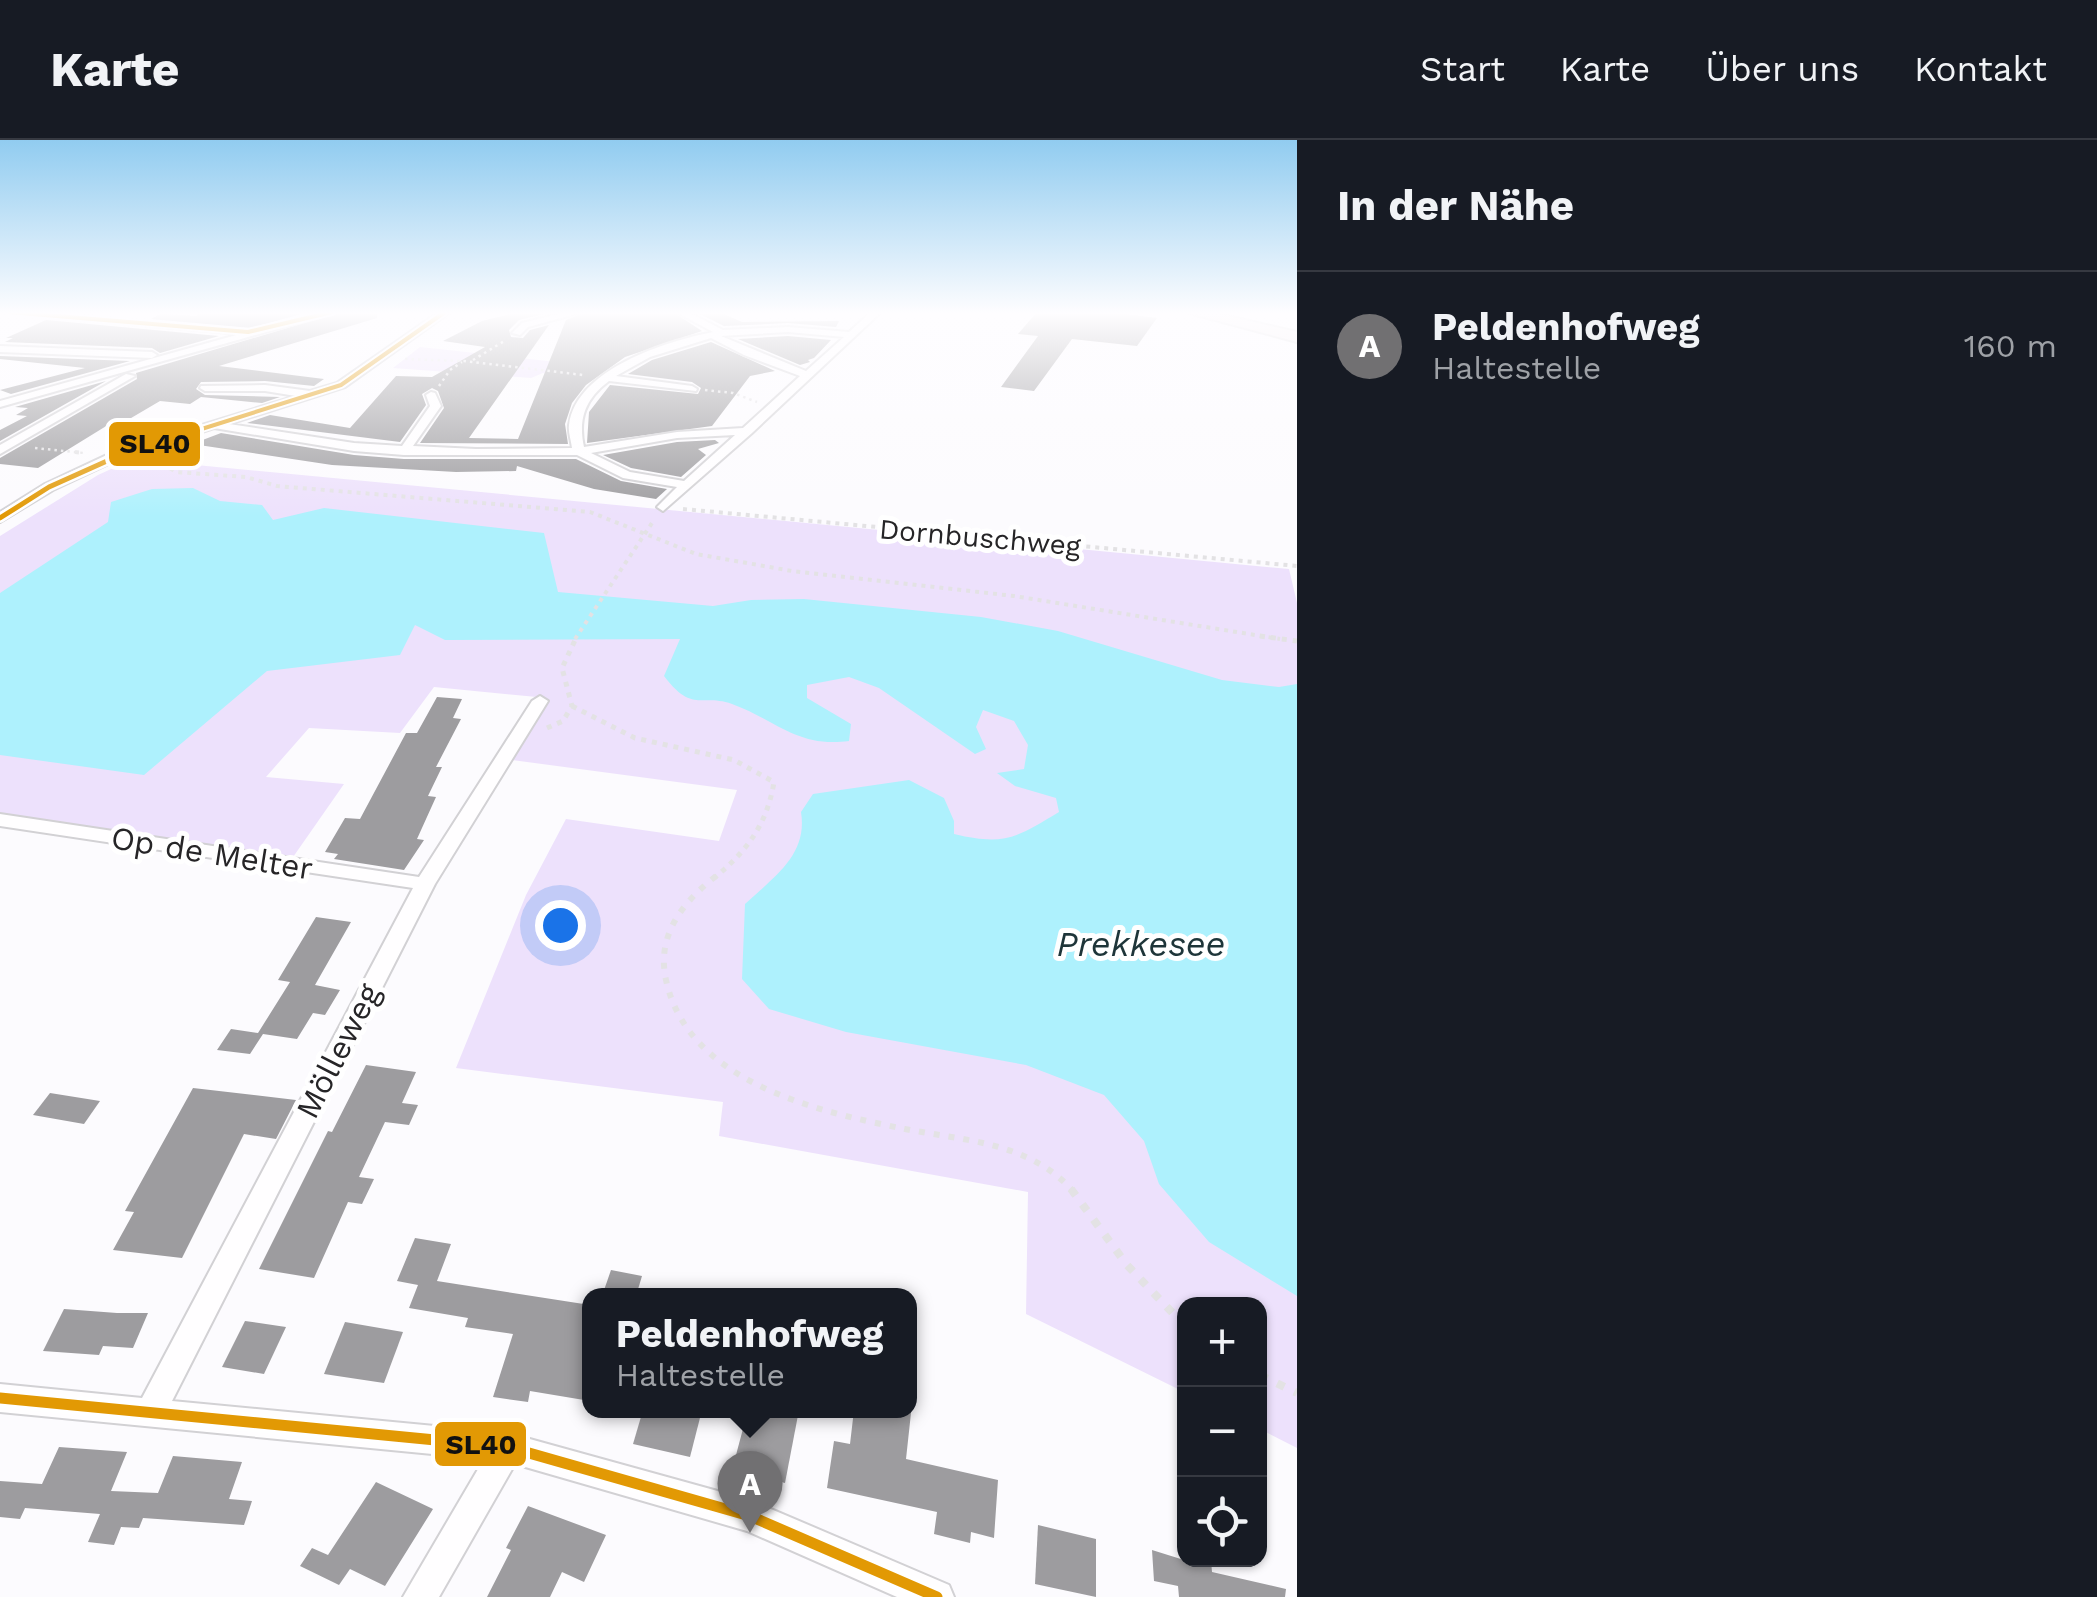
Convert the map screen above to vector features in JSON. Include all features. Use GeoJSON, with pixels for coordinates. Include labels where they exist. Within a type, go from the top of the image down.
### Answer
{"type":"FeatureCollection","features":[{"type":"Feature","properties":{"kind":"street"},"geometry":{"type":"LineString","coordinates":[[0,404],[86,380]]}},
{"type":"Feature","properties":{"kind":"street"},"geometry":{"type":"LineString","coordinates":[[4,448],[123,380]]}},
{"type":"Feature","properties":{"kind":"street"},"geometry":{"type":"LineString","coordinates":[[0,518],[49,487],[116,456],[314,396],[348,380]]}},
{"type":"Feature","properties":{"kind":"street"},"geometry":{"type":"LineString","coordinates":[[579,451],[574,430],[579,404],[605,380]]}},
{"type":"Feature","properties":{"kind":"street"},"geometry":{"type":"LineString","coordinates":[[622,380],[692,389]]}},
{"type":"Feature","properties":{"kind":"street"},"geometry":{"type":"LineString","coordinates":[[663,507],[803,380]]}},
{"type":"Feature","properties":{"kind":"street"},"geometry":{"type":"LineString","coordinates":[[205,388],[248,386],[314,396]]}},
{"type":"Feature","properties":{"kind":"street"},"geometry":{"type":"LineString","coordinates":[[404,451],[436,406],[432,395]]}},
{"type":"Feature","properties":{"kind":"street"},"geometry":{"type":"LineString","coordinates":[[214,425],[268,436],[404,451],[579,451],[677,435],[748,431]]}},
{"type":"Feature","properties":{"kind":"street"},"geometry":{"type":"LineString","coordinates":[[579,451],[627,475],[685,485]]}},
{"type":"Feature","properties":{"kind":"street","name":"Mölleweg"},"geometry":{"type":"LineString","coordinates":[[152,1410],[425,884],[540,701]]}},
{"type":"Feature","properties":{"kind":"street","name":"Op de Melter"},"geometry":{"type":"LineString","coordinates":[[0,820],[425,884]]}},
{"type":"Feature","properties":{"kind":"street"},"geometry":{"type":"LineString","coordinates":[[0,1398],[508,1447],[750,1516],[924,1594]]}},
{"type":"Feature","properties":{"kind":"street"},"geometry":{"type":"LineString","coordinates":[[420,1597],[508,1447]]}},
{"type":"Feature","properties":{"kind":"path"},"geometry":{"type":"LineString","coordinates":[[432,395],[443,380]]}},
{"type":"Feature","properties":{"kind":"path"},"geometry":{"type":"LineString","coordinates":[[692,389],[732,393],[776,405]]}},
{"type":"Feature","properties":{"kind":"path"},"geometry":{"type":"LineString","coordinates":[[4,448],[157,459],[176,472],[246,477],[278,486],[590,512],[696,554],[792,571],[1014,596],[1297,641]]}},
{"type":"Feature","properties":{"kind":"path"},"geometry":{"type":"LineString","coordinates":[[572,642],[663,507]]}},
{"type":"Feature","properties":{"kind":"path","name":"Dornbuschweg"},"geometry":{"type":"LineString","coordinates":[[663,507],[1297,566]]}},
{"type":"Feature","properties":{"kind":"path"},"geometry":{"type":"LineString","coordinates":[[572,706],[624,734],[756,766],[774,782],[764,821],[749,845],[686,897],[671,930],[664,970],[684,1030],[717,1063],[777,1092],[840,1113],[973,1141],[1038,1160],[1067,1184],[1131,1270],[1177,1317]]}},
{"type":"Feature","properties":{"kind":"path"},"geometry":{"type":"LineString","coordinates":[[1267,1378],[1297,1393]]}},
{"type":"Feature","properties":{"kind":"shaded area"},"geometry":{"type":"Polygon","coordinates":[[[133,459],[1289,569],[1297,603],[1297,1448],[1267,1433],[1267,1297],[1177,1297],[1177,1389],[1026,1314],[1028,1192],[719,1136],[723,1102],[456,1068],[526,895],[566,819],[719,841],[737,790],[512,760],[547,698],[434,687],[400,733],[309,728],[266,777],[344,784],[291,860],[0,814],[0,536],[98,475],[133,459]]]}},
{"type":"Feature","properties":{"kind":"water","name":"Prekkesee"},"geometry":{"type":"Polygon","coordinates":[[[193,488],[220,501],[262,505],[273,520],[324,508],[544,533],[558,592],[713,606],[751,600],[804,599],[981,617],[1058,631],[1222,680],[1279,687],[1297,684],[1297,1296],[1209,1242],[1159,1184],[1144,1141],[1104,1095],[1026,1065],[846,1032],[769,1009],[742,979],[745,904],[794,853],[802,827],[801,812],[813,794],[909,780],[944,798],[954,821],[954,834],[985,839],[1020,834],[1059,812],[1056,798],[1015,786],[997,773],[1024,769],[1028,745],[1014,721],[983,710],[976,727],[986,749],[975,754],[879,688],[849,677],[807,685],[807,698],[851,724],[849,741],[815,740],[732,704],[682,695],[664,676],[680,639],[445,640],[415,625],[400,655],[267,671],[144,775],[0,755],[0,593],[108,522],[111,502],[152,489],[193,488]]]}},
{"type":"Feature","properties":{"kind":"building"},"geometry":{"type":"Polygon","coordinates":[[[39,380],[62,380],[11,394],[0,390],[39,380]]]}},
{"type":"Feature","properties":{"kind":"building"},"geometry":{"type":"Polygon","coordinates":[[[135,380],[323,380],[314,386],[265,381],[201,382],[196,389],[205,395],[280,397],[262,403],[201,397],[190,404],[160,401],[126,421],[116,420],[38,468],[0,464],[0,458],[135,380]]]}},
{"type":"Feature","properties":{"kind":"building"},"geometry":{"type":"Polygon","coordinates":[[[392,380],[510,380],[469,438],[518,439],[542,380],[593,380],[572,403],[565,424],[568,444],[420,443],[444,408],[438,391],[432,388],[422,394],[426,405],[400,442],[247,423],[270,415],[350,428],[392,380]]]}},
{"type":"Feature","properties":{"kind":"building"},"geometry":{"type":"Polygon","coordinates":[[[676,380],[747,380],[712,426],[587,443],[589,412],[610,385],[698,394],[701,388],[676,380]]]}},
{"type":"Feature","properties":{"kind":"building"},"geometry":{"type":"Polygon","coordinates":[[[1006,380],[1042,380],[1034,391],[1001,387],[1006,380]]]}},
{"type":"Feature","properties":{"kind":"building"},"geometry":{"type":"Polygon","coordinates":[[[106,381],[0,441],[0,430],[27,416],[16,415],[28,408],[15,407],[106,381]]]}},
{"type":"Feature","properties":{"kind":"building"},"geometry":{"type":"Polygon","coordinates":[[[221,433],[354,455],[404,459],[576,459],[621,481],[667,489],[656,499],[594,489],[517,466],[516,471],[456,472],[332,465],[192,444],[221,433]]]}},
{"type":"Feature","properties":{"kind":"building"},"geometry":{"type":"Polygon","coordinates":[[[677,442],[719,443],[698,449],[706,455],[681,477],[631,468],[603,455],[677,442]]]}},
{"type":"Feature","properties":{"kind":"building"},"geometry":{"type":"Polygon","coordinates":[[[437,697],[462,699],[453,718],[461,719],[436,767],[442,767],[428,796],[436,797],[417,839],[424,840],[404,870],[334,859],[338,854],[325,852],[345,818],[360,819],[406,733],[417,733],[437,697]]]}},
{"type":"Feature","properties":{"kind":"building"},"geometry":{"type":"Polygon","coordinates":[[[316,917],[351,922],[315,985],[340,990],[325,1015],[313,1013],[297,1039],[263,1034],[250,1054],[217,1050],[231,1029],[258,1033],[290,982],[278,980],[316,917]]]}},
{"type":"Feature","properties":{"kind":"building"},"geometry":{"type":"Polygon","coordinates":[[[366,1065],[416,1072],[402,1103],[418,1105],[409,1125],[385,1122],[359,1177],[374,1179],[362,1204],[348,1202],[314,1278],[259,1269],[328,1131],[332,1132],[366,1065]]]}},
{"type":"Feature","properties":{"kind":"building"},"geometry":{"type":"Polygon","coordinates":[[[193,1088],[296,1100],[276,1139],[244,1134],[182,1258],[113,1250],[134,1212],[125,1211],[193,1088]]]}},
{"type":"Feature","properties":{"kind":"building"},"geometry":{"type":"Polygon","coordinates":[[[50,1093],[100,1101],[84,1124],[33,1115],[50,1093]]]}},
{"type":"Feature","properties":{"kind":"building"},"geometry":{"type":"Polygon","coordinates":[[[415,1238],[451,1244],[437,1281],[582,1304],[582,1400],[530,1391],[528,1402],[493,1397],[513,1334],[465,1327],[468,1318],[409,1308],[418,1285],[397,1281],[415,1238]]]}},
{"type":"Feature","properties":{"kind":"building"},"geometry":{"type":"Polygon","coordinates":[[[611,1270],[642,1276],[638,1288],[605,1288],[611,1270]]]}},
{"type":"Feature","properties":{"kind":"building"},"geometry":{"type":"Polygon","coordinates":[[[64,1309],[148,1313],[133,1348],[103,1346],[99,1355],[43,1351],[64,1309]]]}},
{"type":"Feature","properties":{"kind":"building"},"geometry":{"type":"Polygon","coordinates":[[[245,1321],[286,1327],[264,1374],[222,1367],[245,1321]]]}},
{"type":"Feature","properties":{"kind":"building"},"geometry":{"type":"Polygon","coordinates":[[[345,1322],[403,1332],[384,1383],[324,1374],[345,1322]]]}},
{"type":"Feature","properties":{"kind":"building"},"geometry":{"type":"Polygon","coordinates":[[[641,1418],[700,1418],[690,1457],[633,1444],[641,1418]]]}},
{"type":"Feature","properties":{"kind":"building"},"geometry":{"type":"Polygon","coordinates":[[[746,1418],[797,1418],[785,1483],[732,1470],[746,1418]]]}},
{"type":"Feature","properties":{"kind":"building"},"geometry":{"type":"Polygon","coordinates":[[[853,1418],[910,1418],[906,1459],[998,1480],[994,1538],[971,1532],[970,1543],[934,1534],[937,1512],[827,1488],[834,1441],[850,1444],[853,1418]]]}},
{"type":"Feature","properties":{"kind":"building"},"geometry":{"type":"Polygon","coordinates":[[[59,1447],[127,1452],[111,1491],[158,1493],[173,1456],[242,1462],[229,1499],[252,1501],[244,1525],[143,1518],[139,1528],[121,1527],[114,1545],[88,1542],[100,1514],[25,1508],[20,1519],[0,1517],[0,1481],[42,1484],[59,1447]]]}},
{"type":"Feature","properties":{"kind":"building"},"geometry":{"type":"Polygon","coordinates":[[[376,1482],[433,1509],[385,1586],[350,1569],[339,1585],[300,1566],[312,1548],[328,1555],[376,1482]]]}},
{"type":"Feature","properties":{"kind":"building"},"geometry":{"type":"Polygon","coordinates":[[[528,1506],[606,1535],[584,1582],[562,1572],[550,1597],[487,1597],[511,1550],[506,1548],[528,1506]]]}},
{"type":"Feature","properties":{"kind":"building"},"geometry":{"type":"Polygon","coordinates":[[[1038,1525],[1096,1539],[1096,1597],[1035,1584],[1038,1525]]]}},
{"type":"Feature","properties":{"kind":"building"},"geometry":{"type":"Polygon","coordinates":[[[1152,1550],[1177,1558],[1177,1567],[1212,1567],[1212,1572],[1286,1589],[1285,1597],[1179,1597],[1178,1586],[1154,1581],[1152,1550]]]}},
{"type":"Feature","properties":{"kind":"transit line","name":"SL40"},"geometry":{"type":"LineString","coordinates":[[0,518],[49,487],[115,456],[348,380]]}},
{"type":"Feature","properties":{"kind":"transit line","name":"SL40"},"geometry":{"type":"LineString","coordinates":[[0,1398],[508,1447],[750,1516],[937,1597]]}},
{"type":"Feature","properties":{"kind":"place","name":"Peldenhofweg"},"geometry":{"type":"Point","coordinates":[750,1533]}}]}
